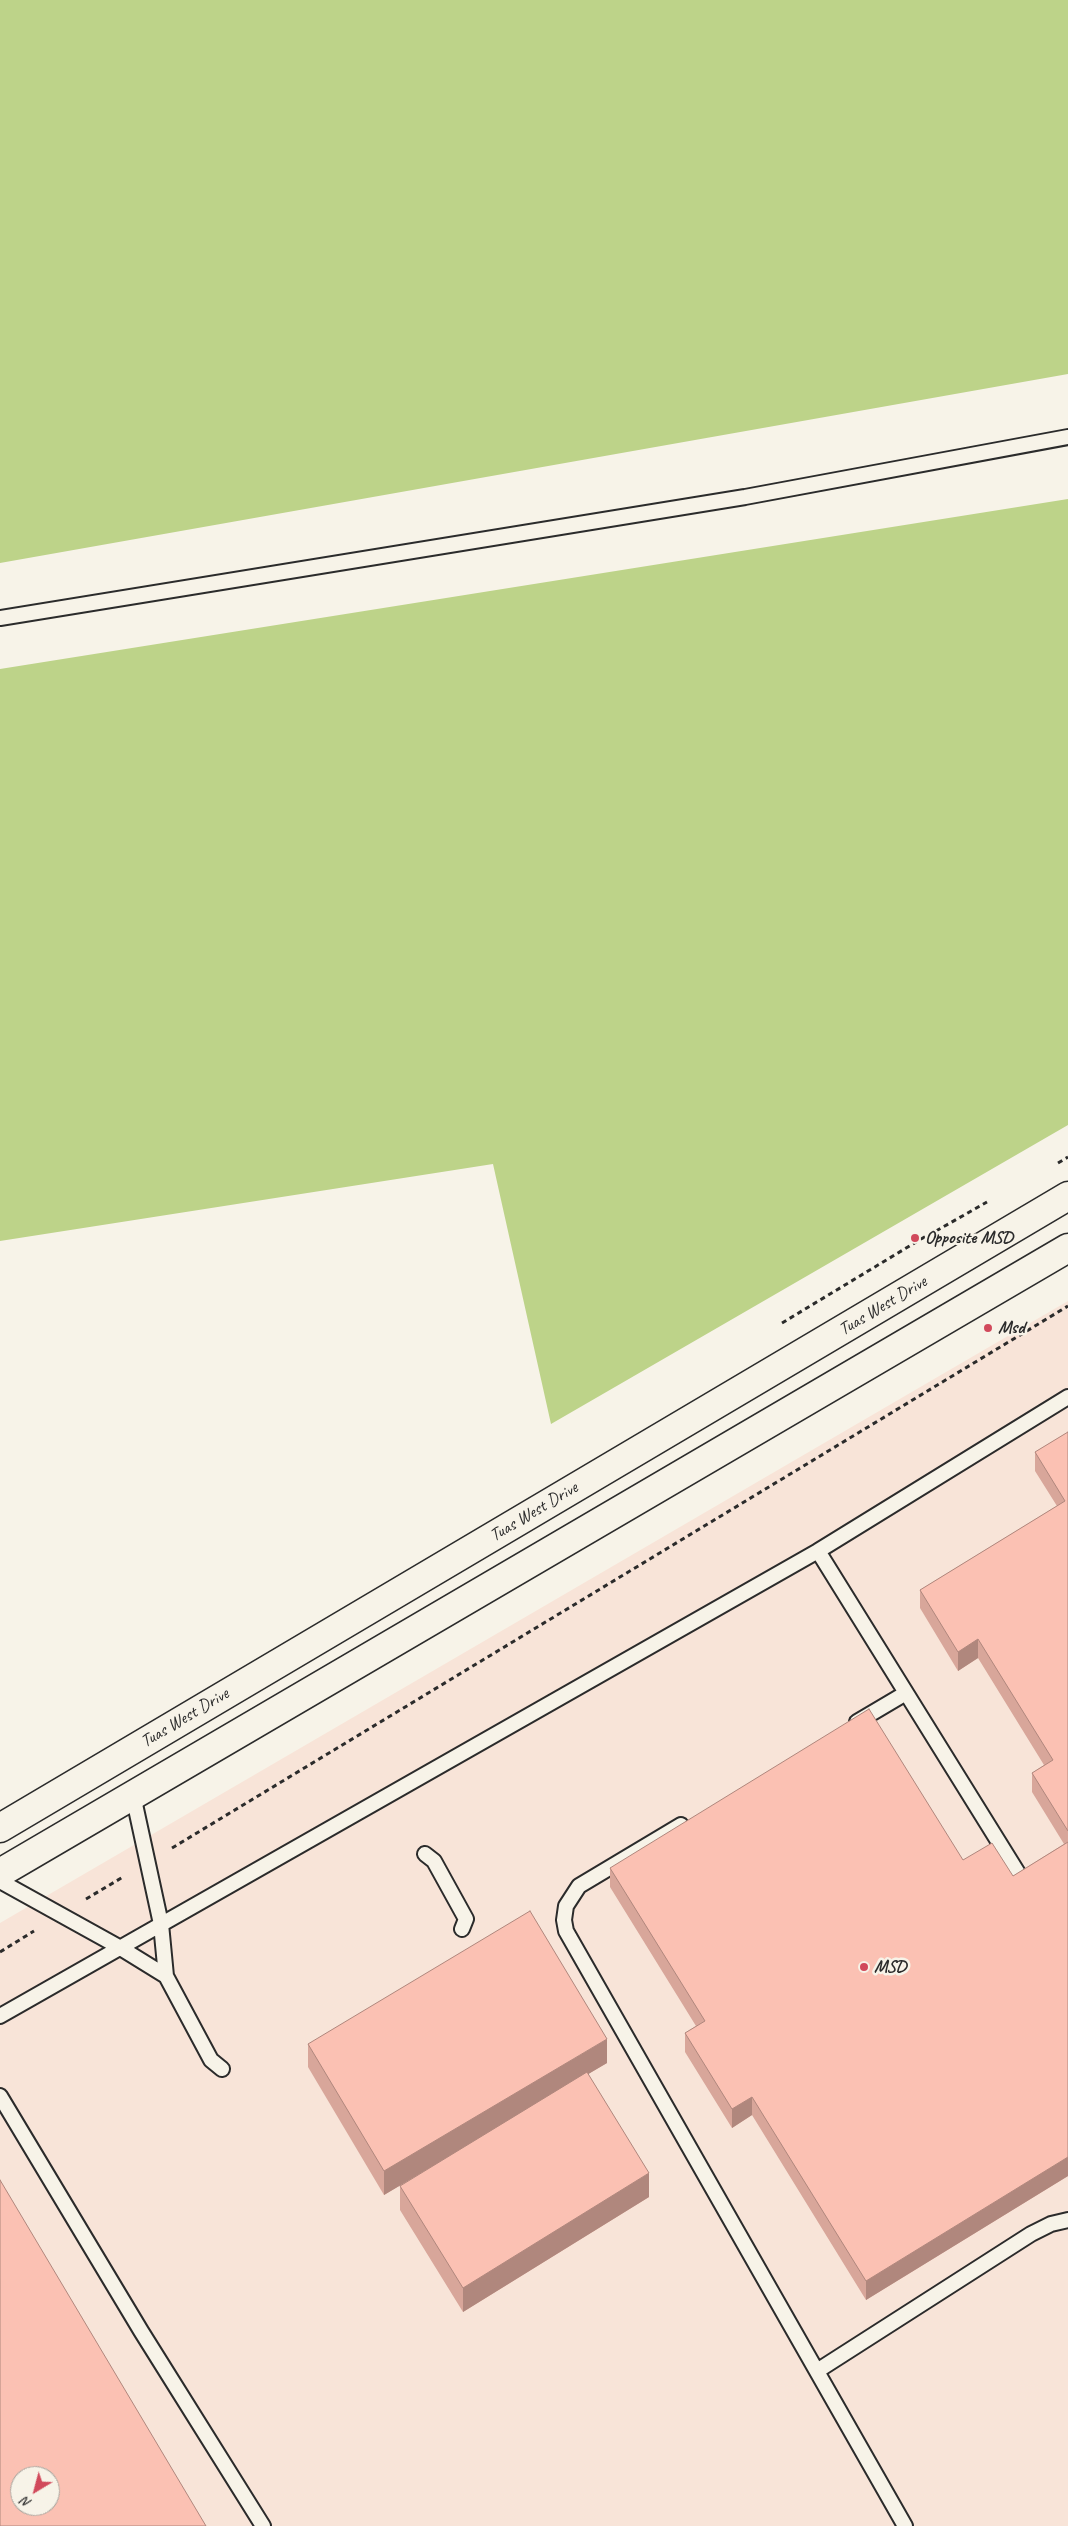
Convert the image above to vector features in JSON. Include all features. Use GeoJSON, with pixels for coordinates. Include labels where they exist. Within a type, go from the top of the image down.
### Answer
{"type":"FeatureCollection","features":[{"type":"Feature","properties":{"kind":"main road","name":"Tuas West Drive"},"geometry":{"type":"LineString","coordinates":[[0,1828],[1068,1196]]}},
{"type":"Feature","properties":{"kind":"main road"},"geometry":{"type":"LineString","coordinates":[[0,1873],[1068,1248]]}},
{"type":"Feature","properties":{"kind":"lane"},"geometry":{"type":"LineString","coordinates":[[0,618],[745,497],[1068,437]]}},
{"type":"Feature","properties":{"kind":"lane"},"geometry":{"type":"LineString","coordinates":[[0,2016],[118,1947],[818,1551],[1068,1397]]}},
{"type":"Feature","properties":{"kind":"lane"},"geometry":{"type":"LineString","coordinates":[[818,1551],[1026,1886]]}},
{"type":"Feature","properties":{"kind":"lane"},"geometry":{"type":"LineString","coordinates":[[846,1728],[906,1693]]}},
{"type":"Feature","properties":{"kind":"lane"},"geometry":{"type":"LineString","coordinates":[[133,1795],[160,1924],[166,1976],[211,2060],[222,2069]]}},
{"type":"Feature","properties":{"kind":"lane"},"geometry":{"type":"LineString","coordinates":[[690,1820],[579,1886],[566,1906],[564,1920],[566,1931],[905,2526]]}},
{"type":"Feature","properties":{"kind":"lane"},"geometry":{"type":"LineString","coordinates":[[425,1854],[434,1861],[466,1919],[462,1929]]}},
{"type":"Feature","properties":{"kind":"lane"},"geometry":{"type":"LineString","coordinates":[[0,1881],[166,1976]]}},
{"type":"Feature","properties":{"kind":"lane"},"geometry":{"type":"LineString","coordinates":[[0,2096],[141,2331],[263,2526]]}},
{"type":"Feature","properties":{"kind":"lane"},"geometry":{"type":"LineString","coordinates":[[817,2372],[1030,2234],[1051,2224],[1068,2220]]}},
{"type":"Feature","properties":{"kind":"path"},"geometry":{"type":"LineString","coordinates":[[0,1952],[1068,1306]]}},
{"type":"Feature","properties":{"kind":"shaded area"},"geometry":{"type":"Polygon","coordinates":[[[1068,1301],[1068,2526],[0,2526],[0,1923],[1068,1301]]]}},
{"type":"Feature","properties":{"kind":"green space"},"geometry":{"type":"Polygon","coordinates":[[[0,0],[1068,0],[1068,374],[0,563],[0,0]]]}},
{"type":"Feature","properties":{"kind":"green space"},"geometry":{"type":"Polygon","coordinates":[[[1068,499],[1068,1125],[551,1424],[493,1164],[0,1241],[0,669],[1068,499]]]}},
{"type":"Feature","properties":{"kind":"building"},"geometry":{"type":"Polygon","coordinates":[[[1068,1432],[1068,1831],[1032,1773],[1053,1760],[978,1639],[958,1652],[920,1590],[1065,1501],[1035,1452],[1068,1432]]]}},
{"type":"Feature","properties":{"kind":"building","name":"MSD"},"geometry":{"type":"Polygon","coordinates":[[[869,1709],[963,1860],[992,1843],[1013,1876],[1068,1842],[1068,2157],[866,2281],[752,2097],[732,2109],[685,2033],[705,2021],[610,1868],[869,1709]]]}},
{"type":"Feature","properties":{"kind":"building"},"geometry":{"type":"Polygon","coordinates":[[[530,1911],[607,2039],[384,2171],[308,2044],[530,1911]]]}},
{"type":"Feature","properties":{"kind":"building"},"geometry":{"type":"Polygon","coordinates":[[[587,2072],[649,2173],[463,2288],[400,2186],[587,2072]]]}},
{"type":"Feature","properties":{"kind":"building"},"geometry":{"type":"Polygon","coordinates":[[[0,2180],[206,2526],[0,2526],[0,2180]]]}},
{"type":"Feature","properties":{"kind":"place","name":"Opposite MSD"},"geometry":{"type":"Point","coordinates":[915,1238]}},
{"type":"Feature","properties":{"kind":"place","name":"Msd"},"geometry":{"type":"Point","coordinates":[988,1328]}},
{"type":"Feature","properties":{"kind":"place","name":"MSD"},"geometry":{"type":"Point","coordinates":[864,1967]}}]}
